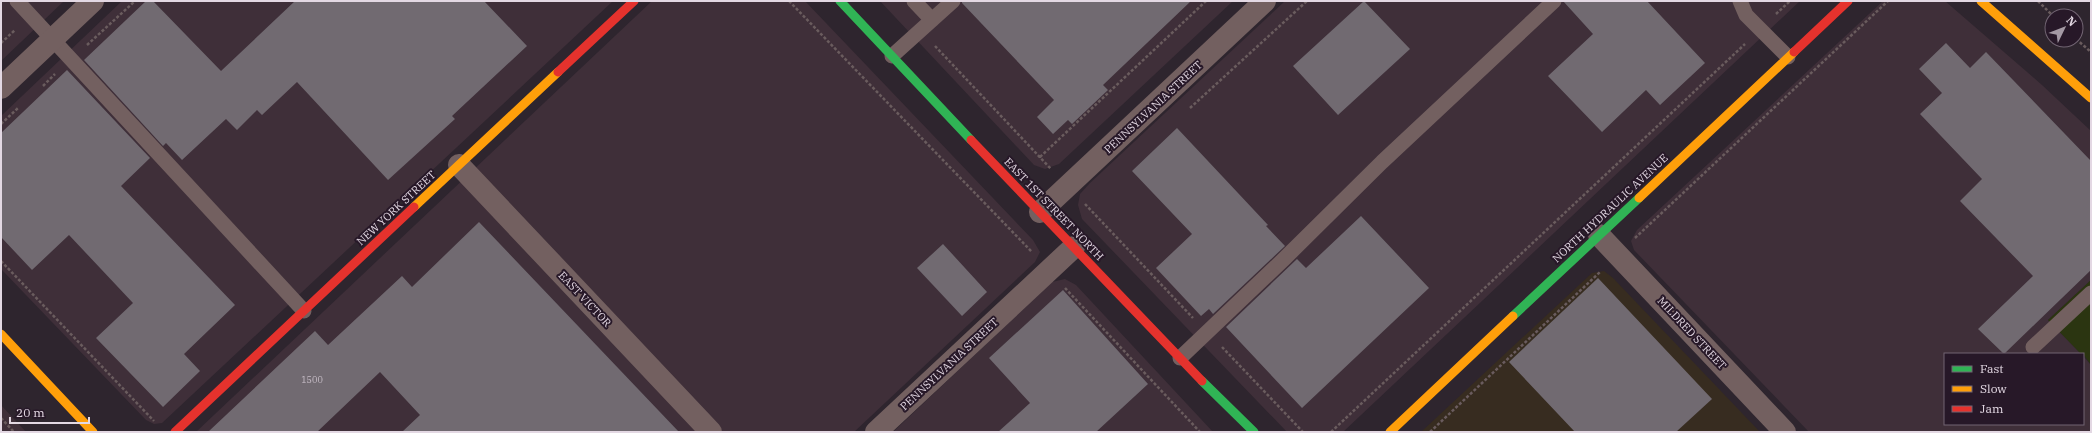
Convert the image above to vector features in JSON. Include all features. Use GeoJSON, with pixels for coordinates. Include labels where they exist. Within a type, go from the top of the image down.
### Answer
{"type":"FeatureCollection","features":[{"type":"Feature","properties":{"kind":"street"},"geometry":{"type":"LineString","coordinates":[[1,88],[94,1]]}},
{"type":"Feature","properties":{"kind":"street","name":"NEW YORK STREET"},"geometry":{"type":"LineString","coordinates":[[175,432],[634,1]]}},
{"type":"Feature","properties":{"kind":"street","name":"EAST 1ST STREET NORTH"},"geometry":{"type":"LineString","coordinates":[[840,1],[1180,358],[1254,432]]}},
{"type":"Feature","properties":{"kind":"street","name":"PENNSYLVANIA STREET"},"geometry":{"type":"LineString","coordinates":[[1040,212],[1265,1]]}},
{"type":"Feature","properties":{"kind":"street","name":"NORTH HYDRAULIC AVENUE"},"geometry":{"type":"LineString","coordinates":[[1390,432],[1848,1]]}},
{"type":"Feature","properties":{"kind":"street"},"geometry":{"type":"LineString","coordinates":[[1981,1],[2091,98]]}},
{"type":"Feature","properties":{"kind":"street","name":"EAST VICTOR"},"geometry":{"type":"LineString","coordinates":[[459,166],[711,432]]}},
{"type":"Feature","properties":{"kind":"street","name":"MILDRED STREET"},"geometry":{"type":"LineString","coordinates":[[1599,235],[1784,432]]}},
{"type":"Feature","properties":{"kind":"street","name":"PENNSYLVANIA STREET"},"geometry":{"type":"LineString","coordinates":[[876,432],[1074,247]]}},
{"type":"Feature","properties":{"kind":"street"},"geometry":{"type":"LineString","coordinates":[[1,334],[92,431]]}},
{"type":"Feature","properties":{"kind":"lane"},"geometry":{"type":"LineString","coordinates":[[18,1],[304,311]]}},
{"type":"Feature","properties":{"kind":"lane"},"geometry":{"type":"LineString","coordinates":[[914,1],[932,20]]}},
{"type":"Feature","properties":{"kind":"lane"},"geometry":{"type":"LineString","coordinates":[[892,56],[953,1]]}},
{"type":"Feature","properties":{"kind":"lane"},"geometry":{"type":"LineString","coordinates":[[1180,358],[1382,162],[1554,1]]}},
{"type":"Feature","properties":{"kind":"lane"},"geometry":{"type":"LineString","coordinates":[[1740,1],[1746,14],[1788,57]]}},
{"type":"Feature","properties":{"kind":"lane"},"geometry":{"type":"LineString","coordinates":[[2033,347],[2091,293]]}},
{"type":"Feature","properties":{"kind":"path"},"geometry":{"type":"LineString","coordinates":[[789,1],[1049,270],[1200,432]]}},
{"type":"Feature","properties":{"kind":"path"},"geometry":{"type":"LineString","coordinates":[[1040,157],[1206,1]]}},
{"type":"Feature","properties":{"kind":"path"},"geometry":{"type":"LineString","coordinates":[[1184,114],[1307,1]]}},
{"type":"Feature","properties":{"kind":"path"},"geometry":{"type":"LineString","coordinates":[[1331,432],[1790,1]]}},
{"type":"Feature","properties":{"kind":"path"},"geometry":{"type":"LineString","coordinates":[[1430,432],[1888,1]]}},
{"type":"Feature","properties":{"kind":"path"},"geometry":{"type":"LineString","coordinates":[[920,31],[1303,432]]}},
{"type":"Feature","properties":{"kind":"path"},"geometry":{"type":"LineString","coordinates":[[1085,204],[1091,199]]}},
{"type":"Feature","properties":{"kind":"path"},"geometry":{"type":"LineString","coordinates":[[1,261],[157,424]]}},
{"type":"Feature","properties":{"kind":"path"},"geometry":{"type":"LineString","coordinates":[[1,418],[14,432]]}},
{"type":"Feature","properties":{"kind":"shaded area"},"geometry":{"type":"Polygon","coordinates":[[[1,1],[64,1],[1,61],[1,1]]]}},
{"type":"Feature","properties":{"kind":"shaded area"},"geometry":{"type":"Polygon","coordinates":[[[122,1],[613,1],[162,423],[154,424],[146,420],[1,269],[1,116],[122,1]]]}},
{"type":"Feature","properties":{"kind":"shaded area"},"geometry":{"type":"Polygon","coordinates":[[[652,1],[805,1],[1033,240],[1040,252],[1035,262],[854,432],[196,432],[652,1]]]}},
{"type":"Feature","properties":{"kind":"shaded area"},"geometry":{"type":"Polygon","coordinates":[[[880,1],[1233,1],[1059,164],[1045,169],[1034,165],[880,1]]]}},
{"type":"Feature","properties":{"kind":"shaded area"},"geometry":{"type":"Polygon","coordinates":[[[1285,1],[1800,1],[1343,432],[1287,432],[1082,219],[1078,205],[1080,194],[1090,183],[1285,1]]]}},
{"type":"Feature","properties":{"kind":"shaded area"},"geometry":{"type":"Polygon","coordinates":[[[1883,1],[1945,1],[2042,85],[2091,131],[2091,280],[2048,320],[2080,353],[1944,353],[1944,425],[2084,425],[2084,357],[2091,365],[2091,432],[1809,432],[1634,250],[1631,241],[1637,230],[1883,1]]]}},
{"type":"Feature","properties":{"kind":"shaded area"},"geometry":{"type":"Polygon","coordinates":[[[1604,271],[1613,278],[1760,432],[1421,432],[1592,273],[1604,271]]]}},
{"type":"Feature","properties":{"kind":"shaded area"},"geometry":{"type":"Polygon","coordinates":[[[1065,279],[1076,285],[1213,432],[893,432],[1052,282],[1065,279]]]}},
{"type":"Feature","properties":{"kind":"shaded area"},"geometry":{"type":"Polygon","coordinates":[[[1,405],[26,432],[1,432],[1,405]]]}},
{"type":"Feature","properties":{"kind":"green space"},"geometry":{"type":"Polygon","coordinates":[[[2091,280],[2091,365],[2084,353],[2080,353],[2048,320],[2091,280]]]}},
{"type":"Feature","properties":{"kind":"building"},"geometry":{"type":"Polygon","coordinates":[[[146,1],[153,1],[221,71],[295,1],[484,1],[527,46],[452,116],[455,119],[388,180],[297,82],[262,115],[257,110],[237,130],[226,119],[182,160],[166,143],[163,146],[84,60],[146,1]]]}},
{"type":"Feature","properties":{"kind":"building"},"geometry":{"type":"Polygon","coordinates":[[[962,1],[1191,1],[1103,85],[1108,90],[1072,124],[1068,120],[1053,134],[1037,117],[1054,100],[962,3],[962,1]]]}},
{"type":"Feature","properties":{"kind":"building"},"geometry":{"type":"Polygon","coordinates":[[[1364,1],[1410,49],[1338,115],[1293,66],[1364,1]]]}},
{"type":"Feature","properties":{"kind":"building"},"geometry":{"type":"Polygon","coordinates":[[[1563,1],[1647,1],[1705,63],[1660,105],[1646,90],[1602,132],[1548,76],[1593,34],[1563,1]]]}},
{"type":"Feature","properties":{"kind":"building"},"geometry":{"type":"Polygon","coordinates":[[[1946,43],[1970,68],[1986,52],[2091,161],[2091,270],[2005,353],[2003,353],[1978,329],[2033,276],[1960,201],[1982,179],[1920,114],[1942,93],[1919,69],[1946,43]]]}},
{"type":"Feature","properties":{"kind":"building"},"geometry":{"type":"Polygon","coordinates":[[[67,70],[150,158],[121,186],[235,305],[184,354],[200,371],[163,407],[96,338],[133,303],[69,235],[32,270],[1,237],[1,133],[67,70]]]}},
{"type":"Feature","properties":{"kind":"building"},"geometry":{"type":"Polygon","coordinates":[[[1177,128],[1268,225],[1266,226],[1285,246],[1213,314],[1209,309],[1201,316],[1156,268],[1192,234],[1132,171],[1177,128]]]}},
{"type":"Feature","properties":{"kind":"building"},"geometry":{"type":"Polygon","coordinates":[[[1361,216],[1429,288],[1302,408],[1226,327],[1297,259],[1306,268],[1361,216]]]}},
{"type":"Feature","properties":{"kind":"building"},"geometry":{"type":"Polygon","coordinates":[[[479,222],[679,432],[402,432],[420,415],[380,372],[317,432],[208,432],[315,331],[328,345],[402,276],[412,287],[479,222]]]}},
{"type":"Feature","properties":{"kind":"building"},"geometry":{"type":"Polygon","coordinates":[[[943,244],[987,292],[962,316],[917,268],[943,244]]]}},
{"type":"Feature","properties":{"kind":"building"},"geometry":{"type":"Polygon","coordinates":[[[1598,278],[1712,399],[1676,432],[1575,432],[1509,362],[1598,278]]]}},
{"type":"Feature","properties":{"kind":"building"},"geometry":{"type":"Polygon","coordinates":[[[1063,290],[1148,384],[1096,432],[998,432],[1030,403],[989,358],[1063,290]]]}},
{"type":"Feature","properties":{"kind":"traffic: fast"},"geometry":{"type":"LineString","coordinates":[[840,1],[971,140]]}},
{"type":"Feature","properties":{"kind":"traffic: fast"},"geometry":{"type":"LineString","coordinates":[[1513,316],[1639,198]]}},
{"type":"Feature","properties":{"kind":"traffic: fast"},"geometry":{"type":"LineString","coordinates":[[1202,381],[1254,432]]}},
{"type":"Feature","properties":{"kind":"traffic: slow"},"geometry":{"type":"LineString","coordinates":[[1981,1],[2091,98]]}},
{"type":"Feature","properties":{"kind":"traffic: slow"},"geometry":{"type":"LineString","coordinates":[[1639,198],[1794,52]]}},
{"type":"Feature","properties":{"kind":"traffic: slow"},"geometry":{"type":"LineString","coordinates":[[414,207],[558,72]]}},
{"type":"Feature","properties":{"kind":"traffic: slow"},"geometry":{"type":"LineString","coordinates":[[1390,432],[1513,316]]}},
{"type":"Feature","properties":{"kind":"traffic: slow"},"geometry":{"type":"LineString","coordinates":[[1,334],[93,432]]}},
{"type":"Feature","properties":{"kind":"traffic: jam"},"geometry":{"type":"LineString","coordinates":[[558,72],[634,1]]}},
{"type":"Feature","properties":{"kind":"traffic: jam"},"geometry":{"type":"LineString","coordinates":[[1794,52],[1848,1]]}},
{"type":"Feature","properties":{"kind":"traffic: jam"},"geometry":{"type":"LineString","coordinates":[[971,140],[1202,381]]}},
{"type":"Feature","properties":{"kind":"traffic: jam"},"geometry":{"type":"LineString","coordinates":[[175,432],[414,207]]}}]}
